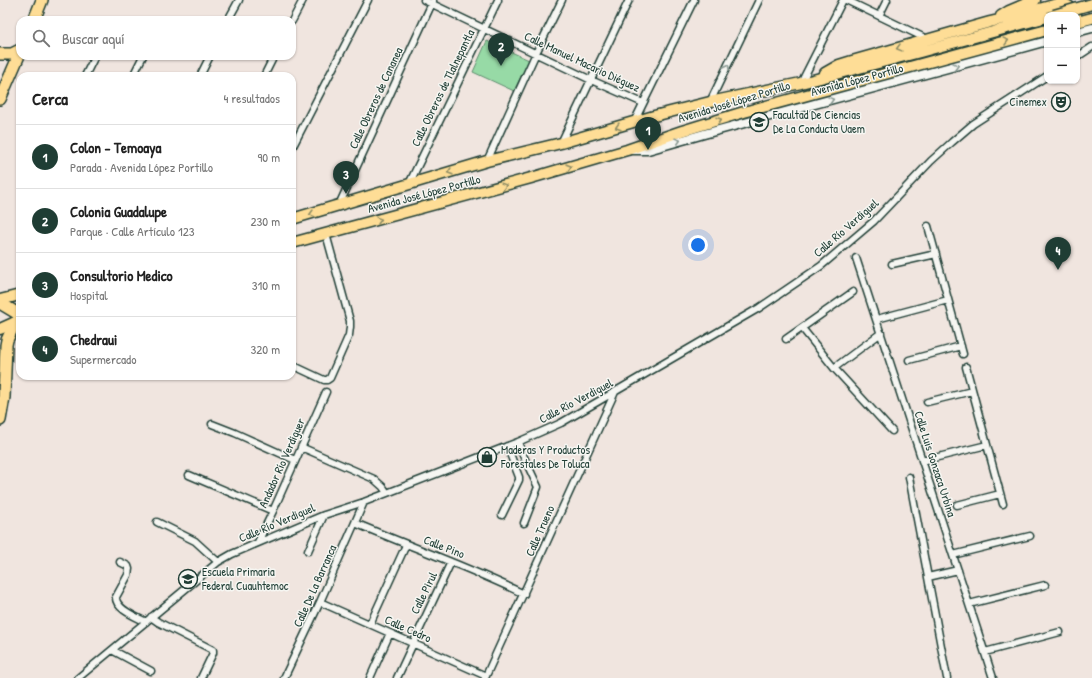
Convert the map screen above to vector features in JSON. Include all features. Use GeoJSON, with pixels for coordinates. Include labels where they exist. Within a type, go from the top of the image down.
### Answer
{"type":"FeatureCollection","features":[{"type":"Feature","properties":{"kind":"highway"},"geometry":{"type":"LineString","coordinates":[[36,16],[42,0]]}},
{"type":"Feature","properties":{"kind":"highway"},"geometry":{"type":"LineString","coordinates":[[0,54],[12,54],[16,52]]}},
{"type":"Feature","properties":{"kind":"highway"},"geometry":{"type":"LineString","coordinates":[[0,99],[17,60]]}},
{"type":"Feature","properties":{"kind":"highway"},"geometry":{"type":"LineString","coordinates":[[0,302],[16,317]]}},
{"type":"Feature","properties":{"kind":"highway"},"geometry":{"type":"LineString","coordinates":[[0,420],[4,397],[6,345],[16,323]]}},
{"type":"Feature","properties":{"kind":"main road"},"geometry":{"type":"LineString","coordinates":[[990,22],[1009,11],[1036,0]]}},
{"type":"Feature","properties":{"kind":"main road"},"geometry":{"type":"LineString","coordinates":[[816,79],[839,65],[1057,4],[1069,6],[1074,12]]}},
{"type":"Feature","properties":{"kind":"main road"},"geometry":{"type":"LineString","coordinates":[[1064,12],[1092,4]]}},
{"type":"Feature","properties":{"kind":"main road","name":"Avenida José López Portillo"},"geometry":{"type":"LineString","coordinates":[[296,219],[487,161],[561,143],[710,102],[816,79],[1044,18]]}},
{"type":"Feature","properties":{"kind":"main road"},"geometry":{"type":"LineString","coordinates":[[1080,21],[1092,18]]}},
{"type":"Feature","properties":{"kind":"main road","name":"Avenida José López Portillo"},"geometry":{"type":"LineString","coordinates":[[296,243],[531,178],[627,150],[682,131],[780,102],[1044,31]]}},
{"type":"Feature","properties":{"kind":"main road"},"geometry":{"type":"LineString","coordinates":[[0,302],[16,296]]}},
{"type":"Feature","properties":{"kind":"main road"},"geometry":{"type":"LineString","coordinates":[[0,329],[16,320]]}},
{"type":"Feature","properties":{"kind":"street"},"geometry":{"type":"LineString","coordinates":[[230,16],[239,0]]}},
{"type":"Feature","properties":{"kind":"street"},"geometry":{"type":"LineString","coordinates":[[295,16],[303,0]]}},
{"type":"Feature","properties":{"kind":"street"},"geometry":{"type":"LineString","coordinates":[[296,140],[368,0]]}},
{"type":"Feature","properties":{"kind":"street","name":"Calle Manuel Macario Diéguez"},"geometry":{"type":"LineString","coordinates":[[424,0],[432,2],[591,80],[644,103]]}},
{"type":"Feature","properties":{"kind":"street","name":"Calle Obreros de Tlalnepantla"},"geometry":{"type":"LineString","coordinates":[[409,185],[498,0]]}},
{"type":"Feature","properties":{"kind":"street"},"geometry":{"type":"LineString","coordinates":[[487,161],[562,0]]}},
{"type":"Feature","properties":{"kind":"street"},"geometry":{"type":"LineString","coordinates":[[561,143],[629,0]]}},
{"type":"Feature","properties":{"kind":"street"},"geometry":{"type":"LineString","coordinates":[[634,122],[694,0]]}},
{"type":"Feature","properties":{"kind":"street"},"geometry":{"type":"LineString","coordinates":[[710,102],[759,0]]}},
{"type":"Feature","properties":{"kind":"street"},"geometry":{"type":"LineString","coordinates":[[801,82],[845,0],[929,40]]}},
{"type":"Feature","properties":{"kind":"street"},"geometry":{"type":"LineString","coordinates":[[879,16],[887,0]]}},
{"type":"Feature","properties":{"kind":"street","name":"Calle Obreros de Cananea"},"geometry":{"type":"LineString","coordinates":[[339,205],[432,2]]}},
{"type":"Feature","properties":{"kind":"street"},"geometry":{"type":"LineString","coordinates":[[1080,31],[1092,28]]}},
{"type":"Feature","properties":{"kind":"street","name":"Avenida López Portillo"},"geometry":{"type":"LineString","coordinates":[[627,150],[648,150],[1044,42]]}},
{"type":"Feature","properties":{"kind":"street"},"geometry":{"type":"LineString","coordinates":[[1080,55],[1092,47]]}},
{"type":"Feature","properties":{"kind":"street"},"geometry":{"type":"LineString","coordinates":[[87,72],[93,60]]}},
{"type":"Feature","properties":{"kind":"street"},"geometry":{"type":"LineString","coordinates":[[135,72],[140,60]]}},
{"type":"Feature","properties":{"kind":"street"},"geometry":{"type":"LineString","coordinates":[[202,72],[208,60]]}},
{"type":"Feature","properties":{"kind":"street"},"geometry":{"type":"LineString","coordinates":[[266,72],[272,60]]}},
{"type":"Feature","properties":{"kind":"street","name":"Calle Río Verdiguel"},"geometry":{"type":"LineString","coordinates":[[78,678],[218,562],[232,554],[324,515],[364,502],[518,442],[561,423],[760,308],[821,266],[874,221],[931,161],[973,124],[1044,78]]}},
{"type":"Feature","properties":{"kind":"street"},"geometry":{"type":"LineString","coordinates":[[928,226],[964,354]]}},
{"type":"Feature","properties":{"kind":"street"},"geometry":{"type":"LineString","coordinates":[[296,367],[327,380],[330,378],[349,335],[350,321],[326,234]]}},
{"type":"Feature","properties":{"kind":"street"},"geometry":{"type":"LineString","coordinates":[[892,264],[936,254]]}},
{"type":"Feature","properties":{"kind":"street","name":"Calle Luis Gonzaca Urbina"},"geometry":{"type":"LineString","coordinates":[[856,258],[993,678]]}},
{"type":"Feature","properties":{"kind":"street"},"geometry":{"type":"LineString","coordinates":[[786,339],[853,292]]}},
{"type":"Feature","properties":{"kind":"street"},"geometry":{"type":"LineString","coordinates":[[0,293],[16,296]]}},
{"type":"Feature","properties":{"kind":"street"},"geometry":{"type":"LineString","coordinates":[[877,320],[948,300]]}},
{"type":"Feature","properties":{"kind":"street"},"geometry":{"type":"LineString","coordinates":[[802,328],[834,368],[892,431]]}},
{"type":"Feature","properties":{"kind":"street"},"geometry":{"type":"LineString","coordinates":[[834,368],[881,333]]}},
{"type":"Feature","properties":{"kind":"street"},"geometry":{"type":"LineString","coordinates":[[909,360],[961,346]]}},
{"type":"Feature","properties":{"kind":"street"},"geometry":{"type":"LineString","coordinates":[[966,367],[1003,504]]}},
{"type":"Feature","properties":{"kind":"street"},"geometry":{"type":"LineString","coordinates":[[928,402],[972,390]]}},
{"type":"Feature","properties":{"kind":"street","name":"Andador Río Verdiguer"},"geometry":{"type":"LineString","coordinates":[[258,542],[326,392]]}},
{"type":"Feature","properties":{"kind":"street","name":"Calle Trueno"},"geometry":{"type":"LineString","coordinates":[[485,677],[615,392]]}},
{"type":"Feature","properties":{"kind":"street"},"geometry":{"type":"LineString","coordinates":[[212,424],[295,460]]}},
{"type":"Feature","properties":{"kind":"street"},"geometry":{"type":"LineString","coordinates":[[518,442],[538,487],[524,523]]}},
{"type":"Feature","properties":{"kind":"street"},"geometry":{"type":"LineString","coordinates":[[922,461],[987,445]]}},
{"type":"Feature","properties":{"kind":"street"},"geometry":{"type":"LineString","coordinates":[[502,515],[519,480],[507,446]]}},
{"type":"Feature","properties":{"kind":"street"},"geometry":{"type":"LineString","coordinates":[[301,447],[374,479],[387,493]]}},
{"type":"Feature","properties":{"kind":"street"},"geometry":{"type":"LineString","coordinates":[[189,475],[273,511]]}},
{"type":"Feature","properties":{"kind":"street"},"geometry":{"type":"LineString","coordinates":[[908,477],[947,678]]}},
{"type":"Feature","properties":{"kind":"street"},"geometry":{"type":"LineString","coordinates":[[957,505],[1000,494]]}},
{"type":"Feature","properties":{"kind":"street","name":"Calle De La Barranca"},"geometry":{"type":"LineString","coordinates":[[284,678],[320,602],[364,502]]}},
{"type":"Feature","properties":{"kind":"street"},"geometry":{"type":"LineString","coordinates":[[308,551],[324,515]]}},
{"type":"Feature","properties":{"kind":"street"},"geometry":{"type":"LineString","coordinates":[[157,522],[195,541],[218,562]]}},
{"type":"Feature","properties":{"kind":"street","name":"Calle Pino"},"geometry":{"type":"LineString","coordinates":[[355,523],[406,545],[496,580],[524,594]]}},
{"type":"Feature","properties":{"kind":"street"},"geometry":{"type":"LineString","coordinates":[[953,555],[1030,536]]}},
{"type":"Feature","properties":{"kind":"street"},"geometry":{"type":"LineString","coordinates":[[370,624],[406,545]]}},
{"type":"Feature","properties":{"kind":"street"},"geometry":{"type":"LineString","coordinates":[[120,562],[128,566],[129,571],[116,597],[118,605],[122,609],[158,622],[212,650],[213,653],[201,678]]}},
{"type":"Feature","properties":{"kind":"street","name":"Calle Pirul"},"geometry":{"type":"LineString","coordinates":[[397,678],[451,562]]}},
{"type":"Feature","properties":{"kind":"street"},"geometry":{"type":"LineString","coordinates":[[928,577],[958,570]]}},
{"type":"Feature","properties":{"kind":"street"},"geometry":{"type":"LineString","coordinates":[[969,604],[1045,585]]}},
{"type":"Feature","properties":{"kind":"street","name":"Calle Cedro"},"geometry":{"type":"LineString","coordinates":[[320,602],[485,677]]}},
{"type":"Feature","properties":{"kind":"street"},"geometry":{"type":"LineString","coordinates":[[985,652],[1060,632]]}},
{"type":"Feature","properties":{"kind":"street"},"geometry":{"type":"LineString","coordinates":[[370,678],[390,633]]}},
{"type":"Feature","properties":{"kind":"street"},"geometry":{"type":"LineString","coordinates":[[112,650],[151,671]]}},
{"type":"Feature","properties":{"kind":"green space"},"geometry":{"type":"Polygon","coordinates":[[[487,41],[529,60],[514,91],[473,72],[487,41]]]}},
{"type":"Feature","properties":{"kind":"place","name":"Colonia Guadalupe"},"geometry":{"type":"Point","coordinates":[501,66]}},
{"type":"Feature","properties":{"kind":"place","name":"Cinemex"},"geometry":{"type":"Point","coordinates":[1061,102]}},
{"type":"Feature","properties":{"kind":"place","name":"Facultad De Ciencias De La Conducta Uaem"},"geometry":{"type":"Point","coordinates":[759,122]}},
{"type":"Feature","properties":{"kind":"place","name":"Colon - Temoaya"},"geometry":{"type":"Point","coordinates":[648,150]}},
{"type":"Feature","properties":{"kind":"place","name":"Consultorio Medico"},"geometry":{"type":"Point","coordinates":[346,194]}},
{"type":"Feature","properties":{"kind":"place","name":"Chedraui"},"geometry":{"type":"Point","coordinates":[1058,270]}},
{"type":"Feature","properties":{"kind":"place","name":"Maderas Y Productos Forestales De Toluca"},"geometry":{"type":"Point","coordinates":[487,457]}},
{"type":"Feature","properties":{"kind":"place","name":"Escuela Primaria Federal Cuauhtemoc"},"geometry":{"type":"Point","coordinates":[188,579]}}]}
